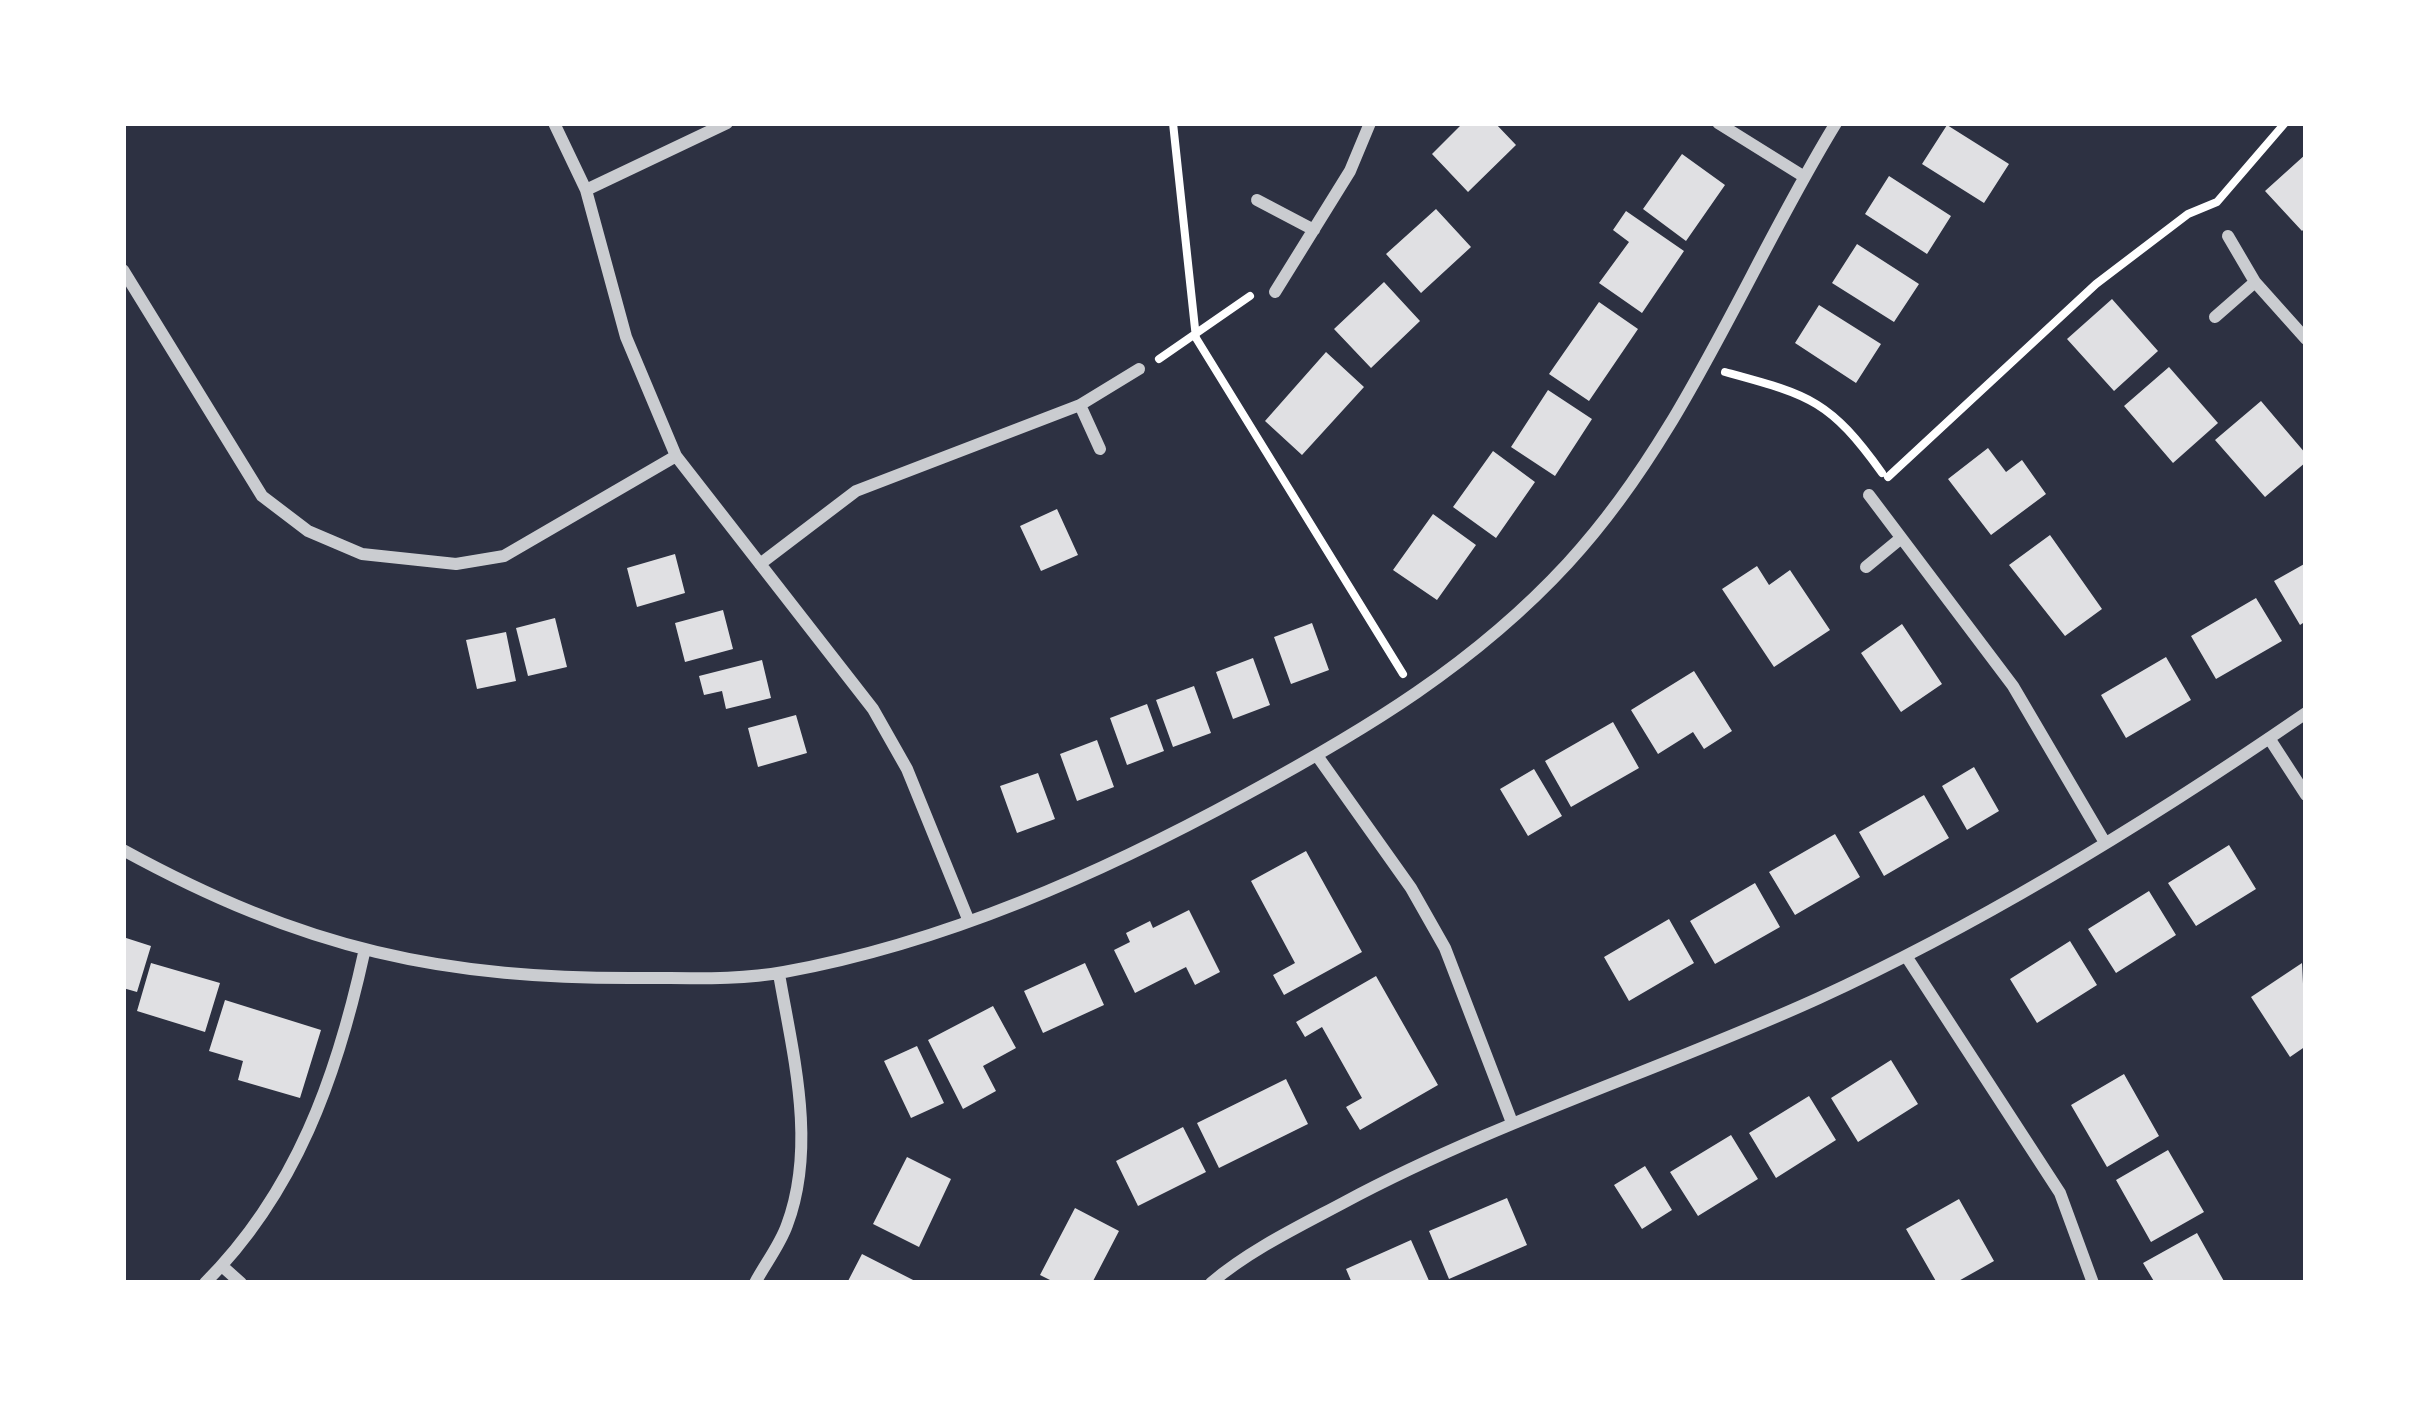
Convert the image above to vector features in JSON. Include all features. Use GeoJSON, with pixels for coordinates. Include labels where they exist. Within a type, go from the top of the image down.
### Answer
{"type":"FeatureCollection","features":[{"type":"Feature","properties":{"kind":"street"},"geometry":{"type":"LineString","coordinates":[[554,123],[586,190],[626,338],[676,456],[873,709],[907,769],[968,919]]}},
{"type":"Feature","properties":{"kind":"street"},"geometry":{"type":"LineString","coordinates":[[586,190],[727,123]]}},
{"type":"Feature","properties":{"kind":"street"},"geometry":{"type":"LineString","coordinates":[[1275,292],[1314,230],[1370,123]]}},
{"type":"Feature","properties":{"kind":"street"},"geometry":{"type":"LineString","coordinates":[[1718,123],[1804,176]]}},
{"type":"Feature","properties":{"kind":"street"},"geometry":{"type":"LineString","coordinates":[[123,850],[228,903],[364,953],[517,976],[779,974],[864,954],[1101,869],[1318,757],[1416,696],[1520,612],[1583,546],[1662,438],[1836,123]]}},
{"type":"Feature","properties":{"kind":"street"},"geometry":{"type":"LineString","coordinates":[[1257,200],[1314,230]]}},
{"type":"Feature","properties":{"kind":"street"},"geometry":{"type":"LineString","coordinates":[[2228,236],[2255,282],[2306,338]]}},
{"type":"Feature","properties":{"kind":"street"},"geometry":{"type":"LineString","coordinates":[[123,270],[262,496],[308,531],[362,554],[456,564],[504,556],[676,456]]}},
{"type":"Feature","properties":{"kind":"street"},"geometry":{"type":"LineString","coordinates":[[2215,317],[2255,282]]}},
{"type":"Feature","properties":{"kind":"street"},"geometry":{"type":"LineString","coordinates":[[123,304],[137,297]]}},
{"type":"Feature","properties":{"kind":"street"},"geometry":{"type":"LineString","coordinates":[[760,564],[856,490],[1080,405],[1139,370]]}},
{"type":"Feature","properties":{"kind":"street"},"geometry":{"type":"LineString","coordinates":[[1080,405],[1100,449]]}},
{"type":"Feature","properties":{"kind":"street"},"geometry":{"type":"LineString","coordinates":[[1869,495],[2013,686],[2104,842]]}},
{"type":"Feature","properties":{"kind":"street"},"geometry":{"type":"LineString","coordinates":[[1866,567],[1900,539]]}},
{"type":"Feature","properties":{"kind":"street"},"geometry":{"type":"LineString","coordinates":[[1211,1283],[1282,1236],[1511,1120],[1817,999],[1906,956],[2104,842],[2306,713]]}},
{"type":"Feature","properties":{"kind":"street"},"geometry":{"type":"LineString","coordinates":[[2270,738],[2306,795]]}},
{"type":"Feature","properties":{"kind":"street"},"geometry":{"type":"LineString","coordinates":[[1318,757],[1411,888],[1444,948],[1485,1041],[1511,1120]]}},
{"type":"Feature","properties":{"kind":"street"},"geometry":{"type":"LineString","coordinates":[[205,1283],[307,1145],[345,1042],[364,953]]}},
{"type":"Feature","properties":{"kind":"street"},"geometry":{"type":"LineString","coordinates":[[1906,956],[2060,1192],[2093,1283]]}},
{"type":"Feature","properties":{"kind":"street"},"geometry":{"type":"LineString","coordinates":[[755,1283],[787,1225],[802,1155],[797,1082],[779,974]]}},
{"type":"Feature","properties":{"kind":"street"},"geometry":{"type":"LineString","coordinates":[[222,1266],[241,1283]]}},
{"type":"Feature","properties":{"kind":"path"},"geometry":{"type":"LineString","coordinates":[[1174,123],[1196,338],[1416,696]]}},
{"type":"Feature","properties":{"kind":"path"},"geometry":{"type":"LineString","coordinates":[[1700,365],[1796,388],[1852,433],[1886,479],[2096,284],[2188,214],[2217,202],[2285,123]]}},
{"type":"Feature","properties":{"kind":"path"},"geometry":{"type":"LineString","coordinates":[[1139,370],[1196,338],[1252,296],[1275,292]]}},
{"type":"Feature","properties":{"kind":"building"},"geometry":{"type":"Polygon","coordinates":[[[1463,123],[1495,123],[1516,145],[1468,192],[1432,154],[1463,123]]]}},
{"type":"Feature","properties":{"kind":"building"},"geometry":{"type":"Polygon","coordinates":[[[1947,125],[2009,164],[1984,203],[1922,164],[1947,125]]]}},
{"type":"Feature","properties":{"kind":"building"},"geometry":{"type":"Polygon","coordinates":[[[1682,154],[1725,185],[1686,241],[1643,209],[1682,154]]]}},
{"type":"Feature","properties":{"kind":"building"},"geometry":{"type":"Polygon","coordinates":[[[2306,154],[2306,227],[2302,231],[2265,191],[2306,154]]]}},
{"type":"Feature","properties":{"kind":"building"},"geometry":{"type":"Polygon","coordinates":[[[1889,176],[1951,216],[1927,254],[1865,214],[1889,176]]]}},
{"type":"Feature","properties":{"kind":"building"},"geometry":{"type":"Polygon","coordinates":[[[1436,209],[1471,247],[1421,293],[1386,254],[1436,209]]]}},
{"type":"Feature","properties":{"kind":"building"},"geometry":{"type":"Polygon","coordinates":[[[1626,211],[1684,251],[1642,313],[1599,283],[1629,242],[1613,230],[1626,211]]]}},
{"type":"Feature","properties":{"kind":"building"},"geometry":{"type":"Polygon","coordinates":[[[1857,244],[1919,284],[1894,322],[1832,283],[1857,244]]]}},
{"type":"Feature","properties":{"kind":"building"},"geometry":{"type":"Polygon","coordinates":[[[1384,282],[1420,321],[1371,368],[1334,329],[1384,282]]]}},
{"type":"Feature","properties":{"kind":"building"},"geometry":{"type":"Polygon","coordinates":[[[2112,299],[2158,351],[2114,391],[2067,339],[2112,299]]]}},
{"type":"Feature","properties":{"kind":"building"},"geometry":{"type":"Polygon","coordinates":[[[1599,302],[1638,329],[1589,401],[1549,374],[1599,302]]]}},
{"type":"Feature","properties":{"kind":"building"},"geometry":{"type":"Polygon","coordinates":[[[1819,305],[1881,344],[1856,383],[1795,343],[1819,305]]]}},
{"type":"Feature","properties":{"kind":"building"},"geometry":{"type":"Polygon","coordinates":[[[1326,352],[1364,387],[1302,455],[1265,421],[1326,352]]]}},
{"type":"Feature","properties":{"kind":"building"},"geometry":{"type":"Polygon","coordinates":[[[2169,367],[2218,423],[2173,463],[2124,406],[2169,367]]]}},
{"type":"Feature","properties":{"kind":"building"},"geometry":{"type":"Polygon","coordinates":[[[1548,390],[1592,419],[1555,476],[1511,447],[1548,390]]]}},
{"type":"Feature","properties":{"kind":"building"},"geometry":{"type":"Polygon","coordinates":[[[2261,401],[2306,454],[2306,462],[2265,497],[2215,440],[2261,401]]]}},
{"type":"Feature","properties":{"kind":"building"},"geometry":{"type":"Polygon","coordinates":[[[1988,448],[2006,472],[2022,460],[2046,494],[1991,535],[1948,479],[1988,448]]]}},
{"type":"Feature","properties":{"kind":"building"},"geometry":{"type":"Polygon","coordinates":[[[1493,451],[1535,482],[1496,538],[1453,507],[1493,451]]]}},
{"type":"Feature","properties":{"kind":"building"},"geometry":{"type":"Polygon","coordinates":[[[1057,509],[1078,555],[1041,571],[1020,526],[1057,509]]]}},
{"type":"Feature","properties":{"kind":"building"},"geometry":{"type":"Polygon","coordinates":[[[1433,514],[1476,545],[1437,600],[1393,570],[1433,514]]]}},
{"type":"Feature","properties":{"kind":"building"},"geometry":{"type":"Polygon","coordinates":[[[2050,535],[2102,609],[2065,636],[2009,565],[2050,535]]]}},
{"type":"Feature","properties":{"kind":"building"},"geometry":{"type":"Polygon","coordinates":[[[675,554],[685,593],[637,607],[627,568],[675,554]]]}},
{"type":"Feature","properties":{"kind":"building"},"geometry":{"type":"Polygon","coordinates":[[[2306,563],[2306,621],[2300,625],[2274,581],[2306,563]]]}},
{"type":"Feature","properties":{"kind":"building"},"geometry":{"type":"Polygon","coordinates":[[[1757,566],[1769,585],[1790,570],[1830,630],[1774,667],[1722,589],[1757,566]]]}},
{"type":"Feature","properties":{"kind":"building"},"geometry":{"type":"Polygon","coordinates":[[[2256,598],[2282,641],[2216,679],[2191,636],[2256,598]]]}},
{"type":"Feature","properties":{"kind":"building"},"geometry":{"type":"Polygon","coordinates":[[[723,610],[733,649],[685,662],[675,623],[723,610]]]}},
{"type":"Feature","properties":{"kind":"building"},"geometry":{"type":"Polygon","coordinates":[[[555,618],[567,667],[528,676],[516,628],[555,618]]]}},
{"type":"Feature","properties":{"kind":"building"},"geometry":{"type":"Polygon","coordinates":[[[1312,623],[1329,670],[1291,684],[1274,637],[1312,623]]]}},
{"type":"Feature","properties":{"kind":"building"},"geometry":{"type":"Polygon","coordinates":[[[1902,624],[1942,684],[1901,712],[1861,653],[1902,624]]]}},
{"type":"Feature","properties":{"kind":"building"},"geometry":{"type":"Polygon","coordinates":[[[506,632],[516,681],[477,689],[466,640],[506,632]]]}},
{"type":"Feature","properties":{"kind":"building"},"geometry":{"type":"Polygon","coordinates":[[[2166,657],[2191,700],[2126,738],[2101,695],[2166,657]]]}},
{"type":"Feature","properties":{"kind":"building"},"geometry":{"type":"Polygon","coordinates":[[[1253,658],[1270,705],[1233,719],[1216,672],[1253,658]]]}},
{"type":"Feature","properties":{"kind":"building"},"geometry":{"type":"Polygon","coordinates":[[[762,660],[771,698],[726,709],[722,691],[704,695],[699,676],[762,660]]]}},
{"type":"Feature","properties":{"kind":"building"},"geometry":{"type":"Polygon","coordinates":[[[1694,671],[1732,731],[1704,749],[1693,732],[1658,754],[1631,710],[1694,671]]]}},
{"type":"Feature","properties":{"kind":"building"},"geometry":{"type":"Polygon","coordinates":[[[1194,686],[1211,733],[1173,747],[1156,700],[1194,686]]]}},
{"type":"Feature","properties":{"kind":"building"},"geometry":{"type":"Polygon","coordinates":[[[1147,704],[1164,751],[1127,765],[1110,718],[1147,704]]]}},
{"type":"Feature","properties":{"kind":"building"},"geometry":{"type":"Polygon","coordinates":[[[796,715],[807,753],[758,767],[748,728],[796,715]]]}},
{"type":"Feature","properties":{"kind":"building"},"geometry":{"type":"Polygon","coordinates":[[[1613,722],[1639,768],[1571,807],[1545,761],[1613,722]]]}},
{"type":"Feature","properties":{"kind":"building"},"geometry":{"type":"Polygon","coordinates":[[[1097,740],[1114,787],[1077,801],[1060,754],[1097,740]]]}},
{"type":"Feature","properties":{"kind":"building"},"geometry":{"type":"Polygon","coordinates":[[[1974,767],[1999,811],[1967,830],[1942,786],[1974,767]]]}},
{"type":"Feature","properties":{"kind":"building"},"geometry":{"type":"Polygon","coordinates":[[[1534,769],[1562,816],[1528,836],[1500,789],[1534,769]]]}},
{"type":"Feature","properties":{"kind":"building"},"geometry":{"type":"Polygon","coordinates":[[[1038,773],[1055,819],[1017,833],[1000,786],[1038,773]]]}},
{"type":"Feature","properties":{"kind":"building"},"geometry":{"type":"Polygon","coordinates":[[[1924,795],[1949,838],[1884,876],[1859,832],[1924,795]]]}},
{"type":"Feature","properties":{"kind":"building"},"geometry":{"type":"Polygon","coordinates":[[[1835,834],[1860,877],[1795,915],[1769,872],[1835,834]]]}},
{"type":"Feature","properties":{"kind":"building"},"geometry":{"type":"Polygon","coordinates":[[[2229,845],[2256,889],[2196,926],[2168,883],[2229,845]]]}},
{"type":"Feature","properties":{"kind":"building"},"geometry":{"type":"Polygon","coordinates":[[[1306,851],[1362,952],[1284,995],[1273,975],[1295,963],[1251,881],[1306,851]]]}},
{"type":"Feature","properties":{"kind":"building"},"geometry":{"type":"Polygon","coordinates":[[[1755,883],[1780,927],[1715,964],[1690,921],[1755,883]]]}},
{"type":"Feature","properties":{"kind":"building"},"geometry":{"type":"Polygon","coordinates":[[[2149,891],[2176,935],[2116,973],[2088,929],[2149,891]]]}},
{"type":"Feature","properties":{"kind":"building"},"geometry":{"type":"Polygon","coordinates":[[[1189,910],[1220,972],[1195,985],[1186,967],[1135,993],[1114,950],[1130,942],[1126,933],[1150,921],[1153,928],[1189,910]]]}},
{"type":"Feature","properties":{"kind":"building"},"geometry":{"type":"Polygon","coordinates":[[[1669,919],[1694,963],[1629,1001],[1604,957],[1669,919]]]}},
{"type":"Feature","properties":{"kind":"building"},"geometry":{"type":"Polygon","coordinates":[[[123,937],[151,946],[137,992],[123,988],[123,937]]]}},
{"type":"Feature","properties":{"kind":"building"},"geometry":{"type":"Polygon","coordinates":[[[2070,941],[2097,985],[2037,1023],[2010,979],[2070,941]]]}},
{"type":"Feature","properties":{"kind":"building"},"geometry":{"type":"Polygon","coordinates":[[[151,963],[220,983],[205,1032],[137,1011],[151,963]]]}},
{"type":"Feature","properties":{"kind":"building"},"geometry":{"type":"Polygon","coordinates":[[[1085,963],[1104,1005],[1043,1033],[1024,991],[1085,963]]]}},
{"type":"Feature","properties":{"kind":"building"},"geometry":{"type":"Polygon","coordinates":[[[2302,963],[2306,1046],[2290,1057],[2251,997],[2302,963]]]}},
{"type":"Feature","properties":{"kind":"building"},"geometry":{"type":"Polygon","coordinates":[[[1376,976],[1438,1085],[1360,1130],[1346,1107],[1362,1098],[1322,1027],[1305,1037],[1296,1022],[1376,976]]]}},
{"type":"Feature","properties":{"kind":"building"},"geometry":{"type":"Polygon","coordinates":[[[225,1000],[321,1030],[300,1098],[238,1080],[243,1061],[209,1051],[225,1000]]]}},
{"type":"Feature","properties":{"kind":"building"},"geometry":{"type":"Polygon","coordinates":[[[993,1006],[1016,1048],[983,1066],[996,1091],[963,1109],[928,1040],[993,1006]]]}},
{"type":"Feature","properties":{"kind":"building"},"geometry":{"type":"Polygon","coordinates":[[[917,1046],[944,1103],[911,1118],[884,1061],[917,1046]]]}},
{"type":"Feature","properties":{"kind":"building"},"geometry":{"type":"Polygon","coordinates":[[[1891,1060],[1918,1104],[1858,1142],[1831,1098],[1891,1060]]]}},
{"type":"Feature","properties":{"kind":"building"},"geometry":{"type":"Polygon","coordinates":[[[2124,1074],[2159,1136],[2107,1167],[2071,1105],[2124,1074]]]}},
{"type":"Feature","properties":{"kind":"building"},"geometry":{"type":"Polygon","coordinates":[[[1286,1079],[1308,1124],[1219,1168],[1197,1123],[1286,1079]]]}},
{"type":"Feature","properties":{"kind":"building"},"geometry":{"type":"Polygon","coordinates":[[[1809,1096],[1836,1140],[1776,1178],[1749,1133],[1809,1096]]]}},
{"type":"Feature","properties":{"kind":"building"},"geometry":{"type":"Polygon","coordinates":[[[1183,1127],[1206,1172],[1138,1206],[1116,1161],[1183,1127]]]}},
{"type":"Feature","properties":{"kind":"building"},"geometry":{"type":"Polygon","coordinates":[[[1731,1135],[1758,1179],[1698,1216],[1670,1172],[1731,1135]]]}},
{"type":"Feature","properties":{"kind":"building"},"geometry":{"type":"Polygon","coordinates":[[[2168,1150],[2204,1212],[2151,1242],[2116,1180],[2168,1150]]]}},
{"type":"Feature","properties":{"kind":"building"},"geometry":{"type":"Polygon","coordinates":[[[907,1157],[951,1179],[919,1247],[873,1224],[907,1157]]]}},
{"type":"Feature","properties":{"kind":"building"},"geometry":{"type":"Polygon","coordinates":[[[1645,1166],[1672,1210],[1642,1229],[1614,1185],[1645,1166]]]}},
{"type":"Feature","properties":{"kind":"building"},"geometry":{"type":"Polygon","coordinates":[[[1507,1198],[1527,1245],[1449,1279],[1429,1231],[1507,1198]]]}},
{"type":"Feature","properties":{"kind":"building"},"geometry":{"type":"Polygon","coordinates":[[[1959,1199],[1994,1261],[1955,1283],[1937,1283],[1906,1229],[1959,1199]]]}},
{"type":"Feature","properties":{"kind":"building"},"geometry":{"type":"Polygon","coordinates":[[[1075,1208],[1119,1231],[1092,1283],[1056,1283],[1040,1275],[1075,1208]]]}},
{"type":"Feature","properties":{"kind":"building"},"geometry":{"type":"Polygon","coordinates":[[[2197,1233],[2225,1283],[2155,1283],[2143,1263],[2197,1233]]]}},
{"type":"Feature","properties":{"kind":"building"},"geometry":{"type":"Polygon","coordinates":[[[1411,1240],[1430,1283],[1352,1283],[1346,1269],[1411,1240]]]}},
{"type":"Feature","properties":{"kind":"building"},"geometry":{"type":"Polygon","coordinates":[[[862,1254],[919,1283],[847,1283],[862,1254]]]}}]}
